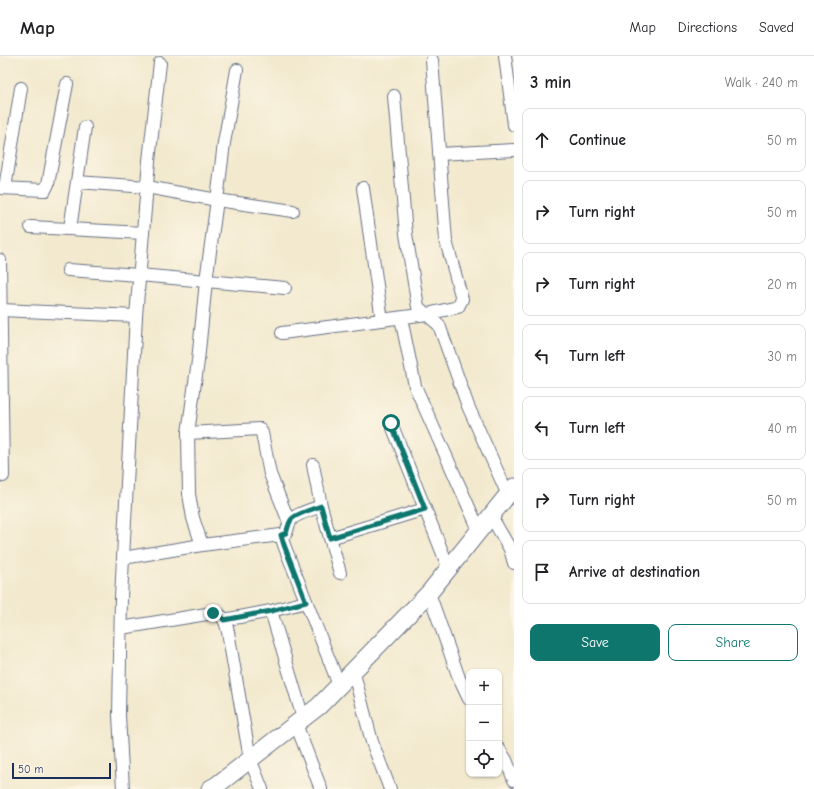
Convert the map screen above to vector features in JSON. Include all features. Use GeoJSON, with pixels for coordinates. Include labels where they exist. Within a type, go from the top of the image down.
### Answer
{"type":"FeatureCollection","features":[{"type":"Feature","properties":{"kind":"street"},"geometry":{"type":"LineString","coordinates":[[505,56],[514,125]]}},
{"type":"Feature","properties":{"kind":"street"},"geometry":{"type":"LineString","coordinates":[[282,333],[401,318],[458,307],[462,299],[446,242],[432,60]]}},
{"type":"Feature","properties":{"kind":"street"},"geometry":{"type":"LineString","coordinates":[[123,789],[119,715],[121,628],[136,316],[149,162],[160,63]]}},
{"type":"Feature","properties":{"kind":"street"},"geometry":{"type":"LineString","coordinates":[[202,546],[193,518],[189,494],[188,433],[224,143],[237,70]]}},
{"type":"Feature","properties":{"kind":"street"},"geometry":{"type":"LineString","coordinates":[[21,88],[2,188],[45,190],[48,184],[67,84]]}},
{"type":"Feature","properties":{"kind":"street"},"geometry":{"type":"LineString","coordinates":[[210,789],[318,706],[340,685],[429,593],[511,491],[468,406],[439,324],[418,307],[406,234],[394,96]]}},
{"type":"Feature","properties":{"kind":"street"},"geometry":{"type":"LineString","coordinates":[[70,229],[85,127]]}},
{"type":"Feature","properties":{"kind":"street"},"geometry":{"type":"LineString","coordinates":[[439,154],[514,150]]}},
{"type":"Feature","properties":{"kind":"street"},"geometry":{"type":"LineString","coordinates":[[77,182],[147,187],[217,200],[293,211]]}},
{"type":"Feature","properties":{"kind":"street"},"geometry":{"type":"LineString","coordinates":[[363,188],[382,320]]}},
{"type":"Feature","properties":{"kind":"street"},"geometry":{"type":"LineString","coordinates":[[31,227],[143,233]]}},
{"type":"Feature","properties":{"kind":"street"},"geometry":{"type":"LineString","coordinates":[[0,260],[3,476]]}},
{"type":"Feature","properties":{"kind":"street"},"geometry":{"type":"LineString","coordinates":[[68,270],[285,288]]}},
{"type":"Feature","properties":{"kind":"street"},"geometry":{"type":"LineString","coordinates":[[1,310],[136,316]]}},
{"type":"Feature","properties":{"kind":"street"},"geometry":{"type":"LineString","coordinates":[[401,318],[415,386],[479,530]]}},
{"type":"Feature","properties":{"kind":"street"},"geometry":{"type":"LineString","coordinates":[[391,423],[449,569]]}},
{"type":"Feature","properties":{"kind":"street"},"geometry":{"type":"LineString","coordinates":[[124,558],[281,535],[286,533],[289,528],[289,522],[270,474],[260,429],[188,433]]}},
{"type":"Feature","properties":{"kind":"street"},"geometry":{"type":"LineString","coordinates":[[312,465],[321,506],[340,573]]}},
{"type":"Feature","properties":{"kind":"street"},"geometry":{"type":"LineString","coordinates":[[289,522],[294,517],[321,506]]}},
{"type":"Feature","properties":{"kind":"street"},"geometry":{"type":"LineString","coordinates":[[330,538],[425,509]]}},
{"type":"Feature","properties":{"kind":"street"},"geometry":{"type":"LineString","coordinates":[[491,516],[510,549],[514,564]]}},
{"type":"Feature","properties":{"kind":"street"},"geometry":{"type":"LineString","coordinates":[[281,535],[306,602],[340,685]]}},
{"type":"Feature","properties":{"kind":"street"},"geometry":{"type":"LineString","coordinates":[[429,593],[459,678],[466,693]]}},
{"type":"Feature","properties":{"kind":"street"},"geometry":{"type":"LineString","coordinates":[[224,620],[271,611],[306,602]]}},
{"type":"Feature","properties":{"kind":"street"},"geometry":{"type":"LineString","coordinates":[[271,611],[299,721],[321,789]]}},
{"type":"Feature","properties":{"kind":"street"},"geometry":{"type":"LineString","coordinates":[[121,628],[213,613],[220,614],[226,623],[250,759],[262,789]]}},
{"type":"Feature","properties":{"kind":"street"},"geometry":{"type":"LineString","coordinates":[[353,670],[372,742],[390,789]]}},
{"type":"Feature","properties":{"kind":"street"},"geometry":{"type":"LineString","coordinates":[[502,754],[514,780]]}},
{"type":"Feature","properties":{"kind":"route"},"geometry":{"type":"LineString","coordinates":[[213,613],[220,614],[224,620],[271,611],[306,602],[281,535],[286,533],[289,528],[289,522],[294,517],[321,506],[330,538],[425,509],[391,423]]}}]}
